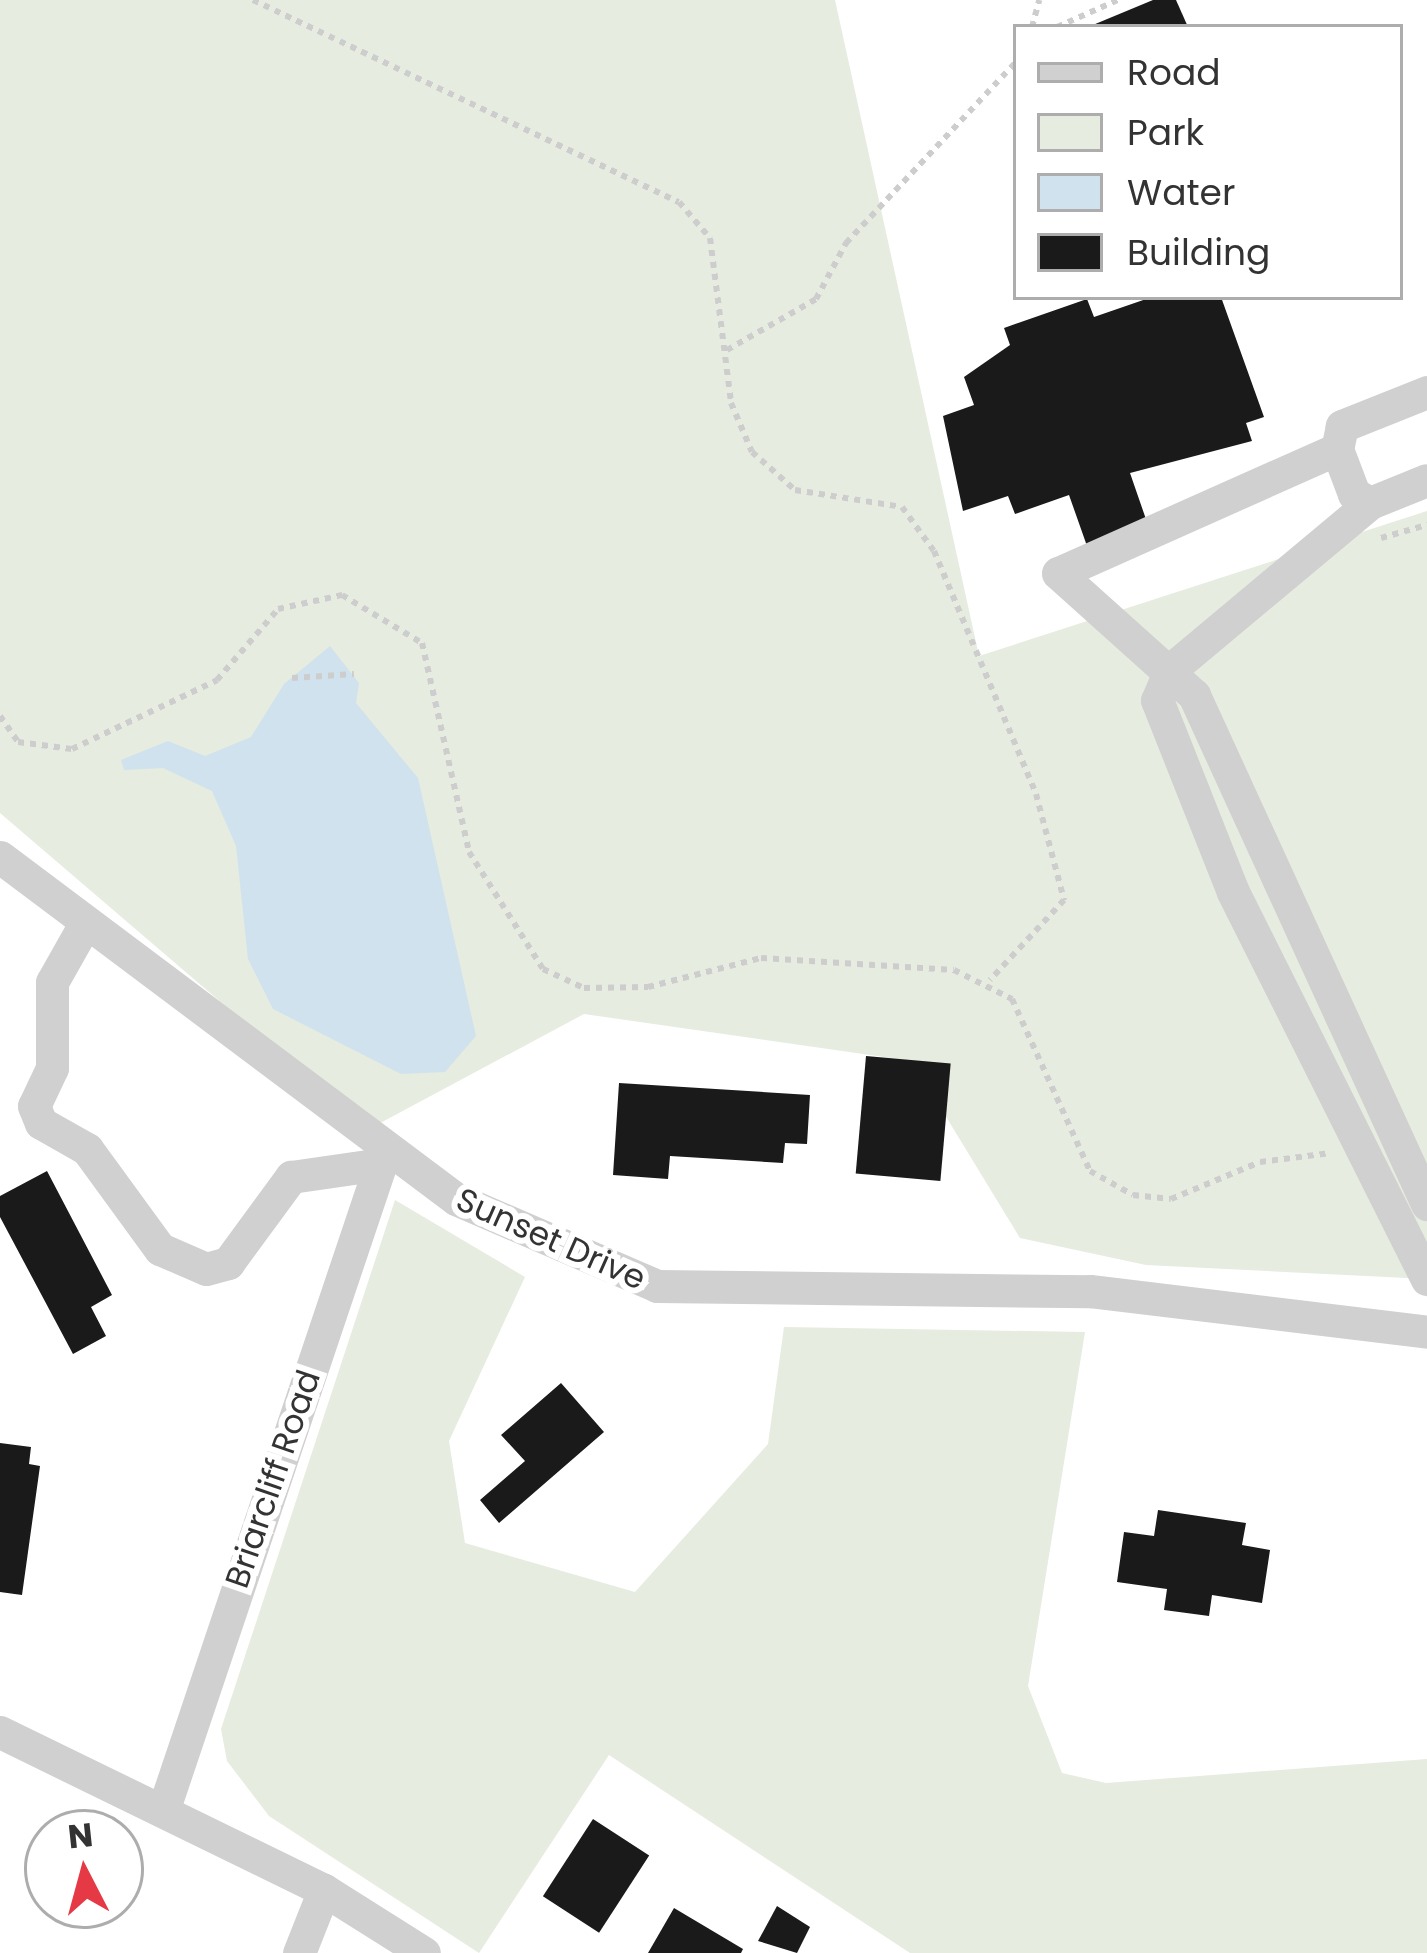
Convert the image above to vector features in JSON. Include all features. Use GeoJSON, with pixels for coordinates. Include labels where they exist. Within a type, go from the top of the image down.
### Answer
{"type":"FeatureCollection","features":[{"type":"Feature","properties":{"kind":"street"},"geometry":{"type":"LineString","coordinates":[[1370,503],[1354,494],[1337,449],[1342,426],[1427,392]]}},
{"type":"Feature","properties":{"kind":"street"},"geometry":{"type":"LineString","coordinates":[[1337,449],[1058,573],[1194,694],[1427,1204]]}},
{"type":"Feature","properties":{"kind":"street"},"geometry":{"type":"LineString","coordinates":[[1427,480],[1370,503],[1171,670],[1156,700],[1233,892],[1365,1140],[1427,1279]]}},
{"type":"Feature","properties":{"kind":"street","name":"Sunset Drive"},"geometry":{"type":"LineString","coordinates":[[0,857],[383,1158],[475,1208],[657,1286],[1090,1291],[1427,1332]]}},
{"type":"Feature","properties":{"kind":"street"},"geometry":{"type":"LineString","coordinates":[[86,922],[52,982],[52,1068],[34,1106],[41,1123],[87,1148],[160,1249],[206,1269],[228,1262],[291,1177],[383,1158]]}},
{"type":"Feature","properties":{"kind":"street","name":"Briarcliff Road"},"geometry":{"type":"LineString","coordinates":[[164,1808],[383,1158]]}},
{"type":"Feature","properties":{"kind":"street"},"geometry":{"type":"LineString","coordinates":[[0,1732],[324,1890],[424,1953]]}},
{"type":"Feature","properties":{"kind":"street"},"geometry":{"type":"LineString","coordinates":[[299,1953],[324,1890]]}},
{"type":"Feature","properties":{"kind":"path"},"geometry":{"type":"LineString","coordinates":[[253,0],[679,202],[710,238],[731,404],[752,452],[795,490],[902,507],[934,551],[1036,794],[1064,900],[989,980]]}},
{"type":"Feature","properties":{"kind":"path"},"geometry":{"type":"LineString","coordinates":[[1064,24],[1118,0]]}},
{"type":"Feature","properties":{"kind":"path"},"geometry":{"type":"LineString","coordinates":[[727,350],[816,298],[846,243],[1013,65]]}},
{"type":"Feature","properties":{"kind":"path"},"geometry":{"type":"LineString","coordinates":[[0,716],[18,742],[72,748],[217,680],[278,608],[341,595],[422,643],[469,852],[543,969],[584,988],[648,987],[761,958],[989,980]]}},
{"type":"Feature","properties":{"kind":"path"},"geometry":{"type":"LineString","coordinates":[[292,677],[354,674]]}},
{"type":"Feature","properties":{"kind":"path"},"geometry":{"type":"LineString","coordinates":[[989,980],[1052,1072],[1090,1171],[1133,1195],[1171,1199],[1260,1162],[1365,1140]]}},
{"type":"Feature","properties":{"kind":"green space"},"geometry":{"type":"Polygon","coordinates":[[[0,0],[835,0],[979,656],[1427,511],[1427,1279],[1146,1265],[1020,1238],[912,1061],[584,1014],[369,1129],[0,813],[0,0]]]}},
{"type":"Feature","properties":{"kind":"green space"},"geometry":{"type":"Polygon","coordinates":[[[395,1200],[525,1277],[449,1441],[465,1543],[635,1592],[768,1444],[784,1327],[1085,1332],[1028,1686],[1062,1773],[1106,1783],[1427,1759],[1427,1953],[910,1953],[609,1755],[479,1953],[269,1816],[227,1761],[221,1729],[395,1200]]]}},
{"type":"Feature","properties":{"kind":"water"},"geometry":{"type":"Polygon","coordinates":[[[330,646],[359,683],[356,703],[418,778],[476,1036],[445,1072],[401,1074],[273,1009],[248,959],[236,846],[212,791],[163,768],[124,770],[121,760],[168,741],[205,756],[251,737],[284,684],[330,646]]]}},
{"type":"Feature","properties":{"kind":"building"},"geometry":{"type":"Polygon","coordinates":[[[1153,0],[1176,0],[1187,24],[1095,24],[1153,0]]]}},
{"type":"Feature","properties":{"kind":"building"},"geometry":{"type":"Polygon","coordinates":[[[1084,300],[1094,317],[1143,300],[1222,300],[1264,417],[1246,423],[1252,441],[1130,473],[1148,525],[1087,546],[1069,495],[1015,514],[1008,496],[963,511],[943,416],[974,405],[964,377],[1010,345],[1004,328],[1084,300]]]}},
{"type":"Feature","properties":{"kind":"building"},"geometry":{"type":"Polygon","coordinates":[[[866,1056],[951,1063],[940,1181],[856,1174],[866,1056]]]}},
{"type":"Feature","properties":{"kind":"building"},"geometry":{"type":"Polygon","coordinates":[[[619,1083],[810,1095],[807,1144],[785,1143],[783,1163],[670,1156],[668,1179],[613,1175],[619,1083]]]}},
{"type":"Feature","properties":{"kind":"building"},"geometry":{"type":"Polygon","coordinates":[[[47,1171],[112,1295],[91,1307],[106,1336],[73,1354],[0,1217],[0,1196],[47,1171]]]}},
{"type":"Feature","properties":{"kind":"building"},"geometry":{"type":"Polygon","coordinates":[[[561,1383],[604,1432],[499,1523],[480,1500],[525,1461],[501,1435],[561,1383]]]}},
{"type":"Feature","properties":{"kind":"building"},"geometry":{"type":"Polygon","coordinates":[[[0,1443],[31,1447],[29,1464],[40,1466],[22,1595],[0,1592],[0,1443]]]}},
{"type":"Feature","properties":{"kind":"building"},"geometry":{"type":"Polygon","coordinates":[[[1158,1510],[1246,1523],[1242,1545],[1270,1550],[1262,1603],[1212,1595],[1209,1616],[1164,1610],[1167,1589],[1117,1582],[1124,1532],[1154,1536],[1158,1510]]]}},
{"type":"Feature","properties":{"kind":"building"},"geometry":{"type":"Polygon","coordinates":[[[593,1819],[649,1855],[599,1933],[543,1896],[593,1819]]]}},
{"type":"Feature","properties":{"kind":"building"},"geometry":{"type":"Polygon","coordinates":[[[777,1906],[810,1927],[797,1953],[758,1941],[777,1906]]]}},
{"type":"Feature","properties":{"kind":"building"},"geometry":{"type":"Polygon","coordinates":[[[674,1908],[743,1949],[741,1953],[648,1953],[674,1908]]]}}]}
